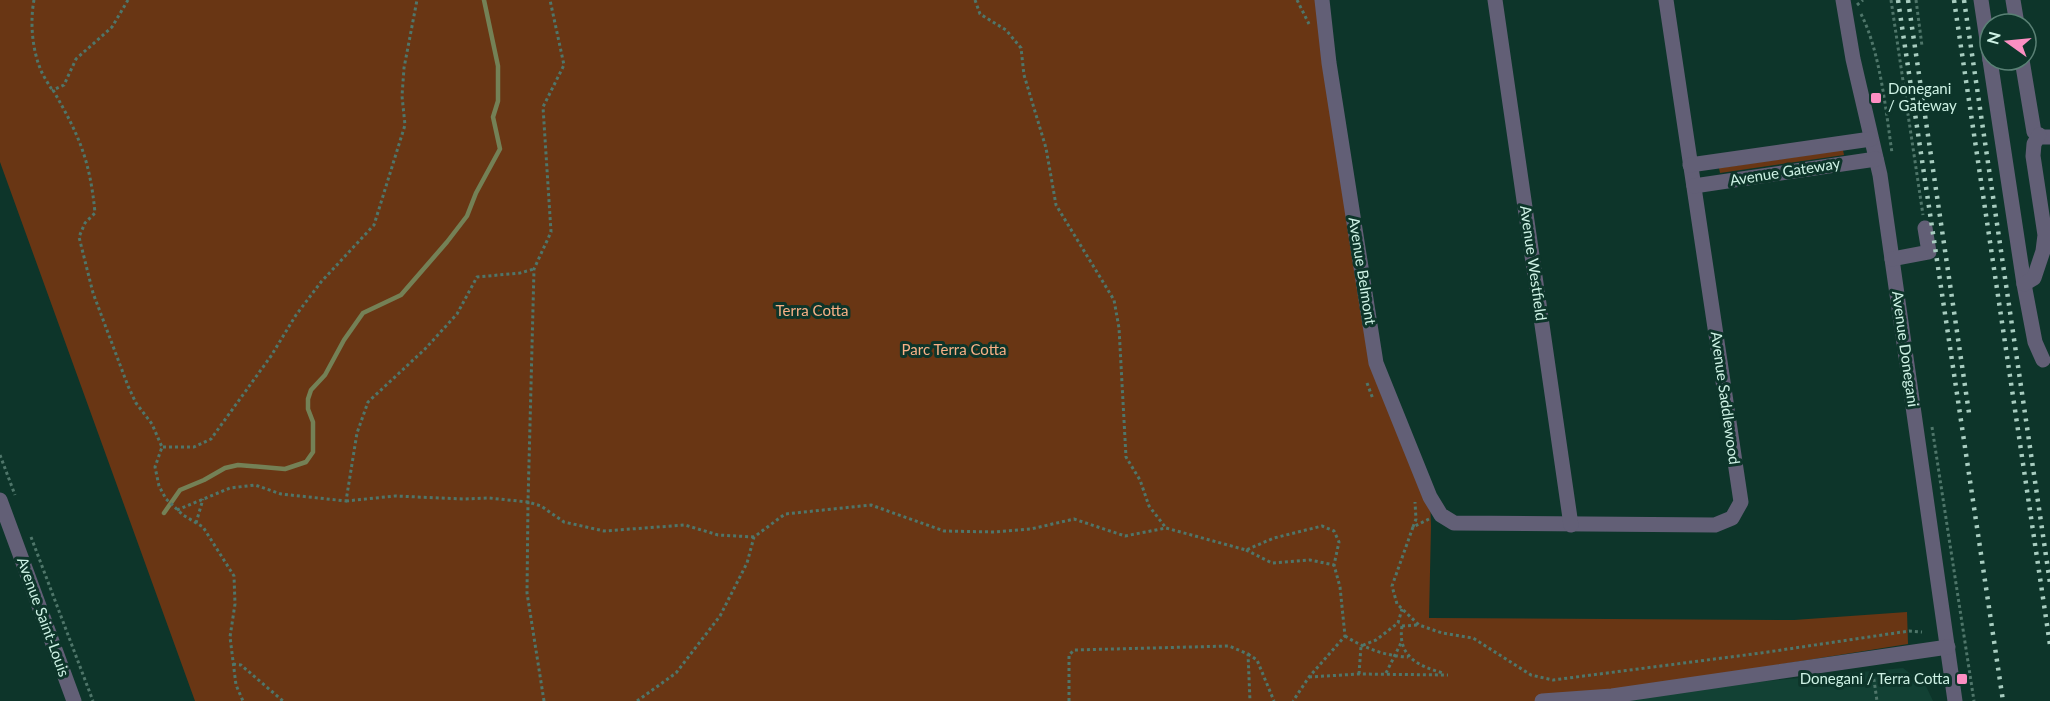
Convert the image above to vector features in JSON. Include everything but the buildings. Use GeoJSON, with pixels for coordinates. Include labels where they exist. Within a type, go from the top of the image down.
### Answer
{"type":"FeatureCollection","features":[{"type":"Feature","properties":{"kind":"street","name":"Avenue Belmont"},"geometry":{"type":"LineString","coordinates":[[1322,0],[1329,63],[1376,363],[1430,497],[1441,515],[1454,523]]}},
{"type":"Feature","properties":{"kind":"street","name":"Avenue Westfield"},"geometry":{"type":"LineString","coordinates":[[1495,0],[1571,525]]}},
{"type":"Feature","properties":{"kind":"street","name":"Avenue Saddlewood"},"geometry":{"type":"LineString","coordinates":[[1454,523],[1715,525],[1732,518],[1741,502],[1666,0]]}},
{"type":"Feature","properties":{"kind":"street","name":"Avenue Donegani"},"geometry":{"type":"LineString","coordinates":[[1849,3],[1850,45],[1880,175],[1955,701]]}},
{"type":"Feature","properties":{"kind":"street"},"geometry":{"type":"LineString","coordinates":[[1992,72],[2024,284],[2035,342],[2043,360]]}},
{"type":"Feature","properties":{"kind":"street"},"geometry":{"type":"LineString","coordinates":[[2024,72],[2031,123],[2034,132],[2044,136],[2034,144],[2033,156],[2045,243],[2034,278],[2024,284]]}},
{"type":"Feature","properties":{"kind":"street","name":"Avenue Gateway"},"geometry":{"type":"LineString","coordinates":[[1690,165],[1870,139]]}},
{"type":"Feature","properties":{"kind":"street","name":"Avenue Gateway"},"geometry":{"type":"LineString","coordinates":[[1694,186],[1876,159]]}},
{"type":"Feature","properties":{"kind":"street"},"geometry":{"type":"LineString","coordinates":[[1892,259],[1929,252],[1925,228]]}},
{"type":"Feature","properties":{"kind":"street","name":"Avenue Saint-Louis"},"geometry":{"type":"LineString","coordinates":[[0,500],[74,701]]}},
{"type":"Feature","properties":{"kind":"street"},"geometry":{"type":"LineString","coordinates":[[1542,701],[1613,699],[1948,647]]}},
{"type":"Feature","properties":{"kind":"path"},"geometry":{"type":"LineString","coordinates":[[34,0],[31,15],[34,44],[40,68],[72,124],[83,149],[92,182],[95,213],[85,224],[79,237],[93,292],[128,386],[136,403],[152,424],[162,447],[156,465],[162,493],[183,515],[203,527],[234,576],[235,604],[230,637],[236,685],[243,701]]}},
{"type":"Feature","properties":{"kind":"path"},"geometry":{"type":"LineString","coordinates":[[52,90],[64,85],[76,59],[112,27],[128,0]]}},
{"type":"Feature","properties":{"kind":"path"},"geometry":{"type":"LineString","coordinates":[[162,447],[195,447],[211,439],[261,371],[296,315],[321,282],[374,225],[405,125],[402,96],[404,68],[417,0]]}},
{"type":"Feature","properties":{"kind":"path"},"geometry":{"type":"LineString","coordinates":[[544,701],[527,593],[534,269],[551,232],[543,107],[564,65],[558,28],[550,0]]}},
{"type":"Feature","properties":{"kind":"path"},"geometry":{"type":"LineString","coordinates":[[975,0],[980,14],[1006,30],[1021,48],[1024,75],[1046,148],[1056,206],[1114,300],[1119,328],[1126,457],[1140,480],[1149,506],[1166,528]]}},
{"type":"Feature","properties":{"kind":"path"},"geometry":{"type":"LineString","coordinates":[[1891,0],[1925,228]]}},
{"type":"Feature","properties":{"kind":"path"},"geometry":{"type":"LineString","coordinates":[[1916,0],[1922,46]]}},
{"type":"Feature","properties":{"kind":"path"},"geometry":{"type":"LineString","coordinates":[[1849,3],[1867,27],[1878,68],[1892,154]]}},
{"type":"Feature","properties":{"kind":"path"},"geometry":{"type":"LineString","coordinates":[[346,501],[357,433],[368,402],[425,350],[457,314],[477,277],[520,273],[534,269]]}},
{"type":"Feature","properties":{"kind":"path","name":"Avenue Donegani"},"geometry":{"type":"LineString","coordinates":[[1932,424],[1974,701]]}},
{"type":"Feature","properties":{"kind":"path"},"geometry":{"type":"LineString","coordinates":[[0,455],[17,500]]}},
{"type":"Feature","properties":{"kind":"path"},"geometry":{"type":"LineString","coordinates":[[177,510],[230,488],[255,485],[281,494],[346,501],[395,496],[489,498],[528,502],[541,506],[564,522],[604,531],[685,525],[718,535],[754,537]]}},
{"type":"Feature","properties":{"kind":"path"},"geometry":{"type":"LineString","coordinates":[[196,523],[203,499]]}},
{"type":"Feature","properties":{"kind":"path"},"geometry":{"type":"LineString","coordinates":[[637,701],[676,673],[720,616],[747,563],[754,537],[785,514],[871,505],[944,531],[995,532],[1031,529],[1074,519],[1125,536],[1166,528],[1246,550],[1272,563],[1310,560],[1334,565]]}},
{"type":"Feature","properties":{"kind":"path"},"geometry":{"type":"LineString","coordinates":[[1419,625],[1397,604],[1392,586],[1413,527],[1430,518]]}},
{"type":"Feature","properties":{"kind":"path"},"geometry":{"type":"LineString","coordinates":[[1246,550],[1274,538],[1322,525],[1334,531],[1339,542],[1334,565],[1340,587],[1345,636],[1309,677],[1293,701]]}},
{"type":"Feature","properties":{"kind":"path"},"geometry":{"type":"LineString","coordinates":[[30,533],[93,701]]}},
{"type":"Feature","properties":{"kind":"path"},"geometry":{"type":"LineString","coordinates":[[1402,609],[1400,625],[1408,657]]}},
{"type":"Feature","properties":{"kind":"path"},"geometry":{"type":"LineString","coordinates":[[1361,646],[1376,640],[1400,625],[1419,625],[1443,633],[1473,638],[1531,675],[1553,680],[1761,653],[1909,630],[1922,632]]}},
{"type":"Feature","properties":{"kind":"path"},"geometry":{"type":"LineString","coordinates":[[1309,677],[1359,674],[1448,675],[1423,667],[1408,657],[1394,656],[1361,646],[1345,636]]}},
{"type":"Feature","properties":{"kind":"path"},"geometry":{"type":"LineString","coordinates":[[1386,674],[1402,640]]}},
{"type":"Feature","properties":{"kind":"path"},"geometry":{"type":"LineString","coordinates":[[1069,701],[1069,655],[1074,650],[1229,646],[1257,660],[1274,701]]}},
{"type":"Feature","properties":{"kind":"path"},"geometry":{"type":"LineString","coordinates":[[1359,674],[1361,646]]}},
{"type":"Feature","properties":{"kind":"path"},"geometry":{"type":"LineString","coordinates":[[1248,654],[1250,701]]}},
{"type":"Feature","properties":{"kind":"path"},"geometry":{"type":"LineString","coordinates":[[1871,658],[1877,701]]}},
{"type":"Feature","properties":{"kind":"path"},"geometry":{"type":"LineString","coordinates":[[233,664],[241,665],[283,701]]}},
{"type":"Feature","properties":{"kind":"shaded area"},"geometry":{"type":"Polygon","coordinates":[[[1903,668],[1926,686],[1933,701],[1596,701],[1612,696],[1903,668]]]}},
{"type":"Feature","properties":{"kind":"green space","name":"Terra Cotta"},"geometry":{"type":"Polygon","coordinates":[[[0,0],[1322,0],[1376,363],[1430,497],[1429,618],[1794,620],[1907,612],[1908,644],[1596,694],[1596,701],[195,701],[0,162],[0,0]]]}},
{"type":"Feature","properties":{"kind":"green space"},"geometry":{"type":"Polygon","coordinates":[[[1843,150],[1844,155],[1720,173],[1719,168],[1843,150]]]}},
{"type":"Feature","properties":{"kind":"waterway"},"geometry":{"type":"LineString","coordinates":[[164,513],[180,490],[225,468],[238,465],[285,469],[306,462],[313,452],[313,422],[308,409],[311,390],[325,375],[344,340],[363,313],[401,295],[467,216],[476,193],[500,149],[493,117],[498,101],[498,66],[484,0]]}},
{"type":"Feature","properties":{"kind":"railway"},"geometry":{"type":"LineString","coordinates":[[1898,0],[2003,701]]}},
{"type":"Feature","properties":{"kind":"railway"},"geometry":{"type":"LineString","coordinates":[[1908,0],[1969,413]]}},
{"type":"Feature","properties":{"kind":"railway"},"geometry":{"type":"LineString","coordinates":[[1954,0],[2050,645]]}},
{"type":"Feature","properties":{"kind":"railway"},"geometry":{"type":"LineString","coordinates":[[1964,0],[2050,583]]}},
{"type":"Feature","properties":{"kind":"place","name":"Donegani / Gateway"},"geometry":{"type":"Point","coordinates":[1876,98]}},
{"type":"Feature","properties":{"kind":"place","name":"Donegani / Terra Cotta"},"geometry":{"type":"Point","coordinates":[1962,679]}},
{"type":"Feature","properties":{"kind":"park label","name":"Parc Terra Cotta"},"geometry":{"type":"Point","coordinates":[954,350]}}]}
